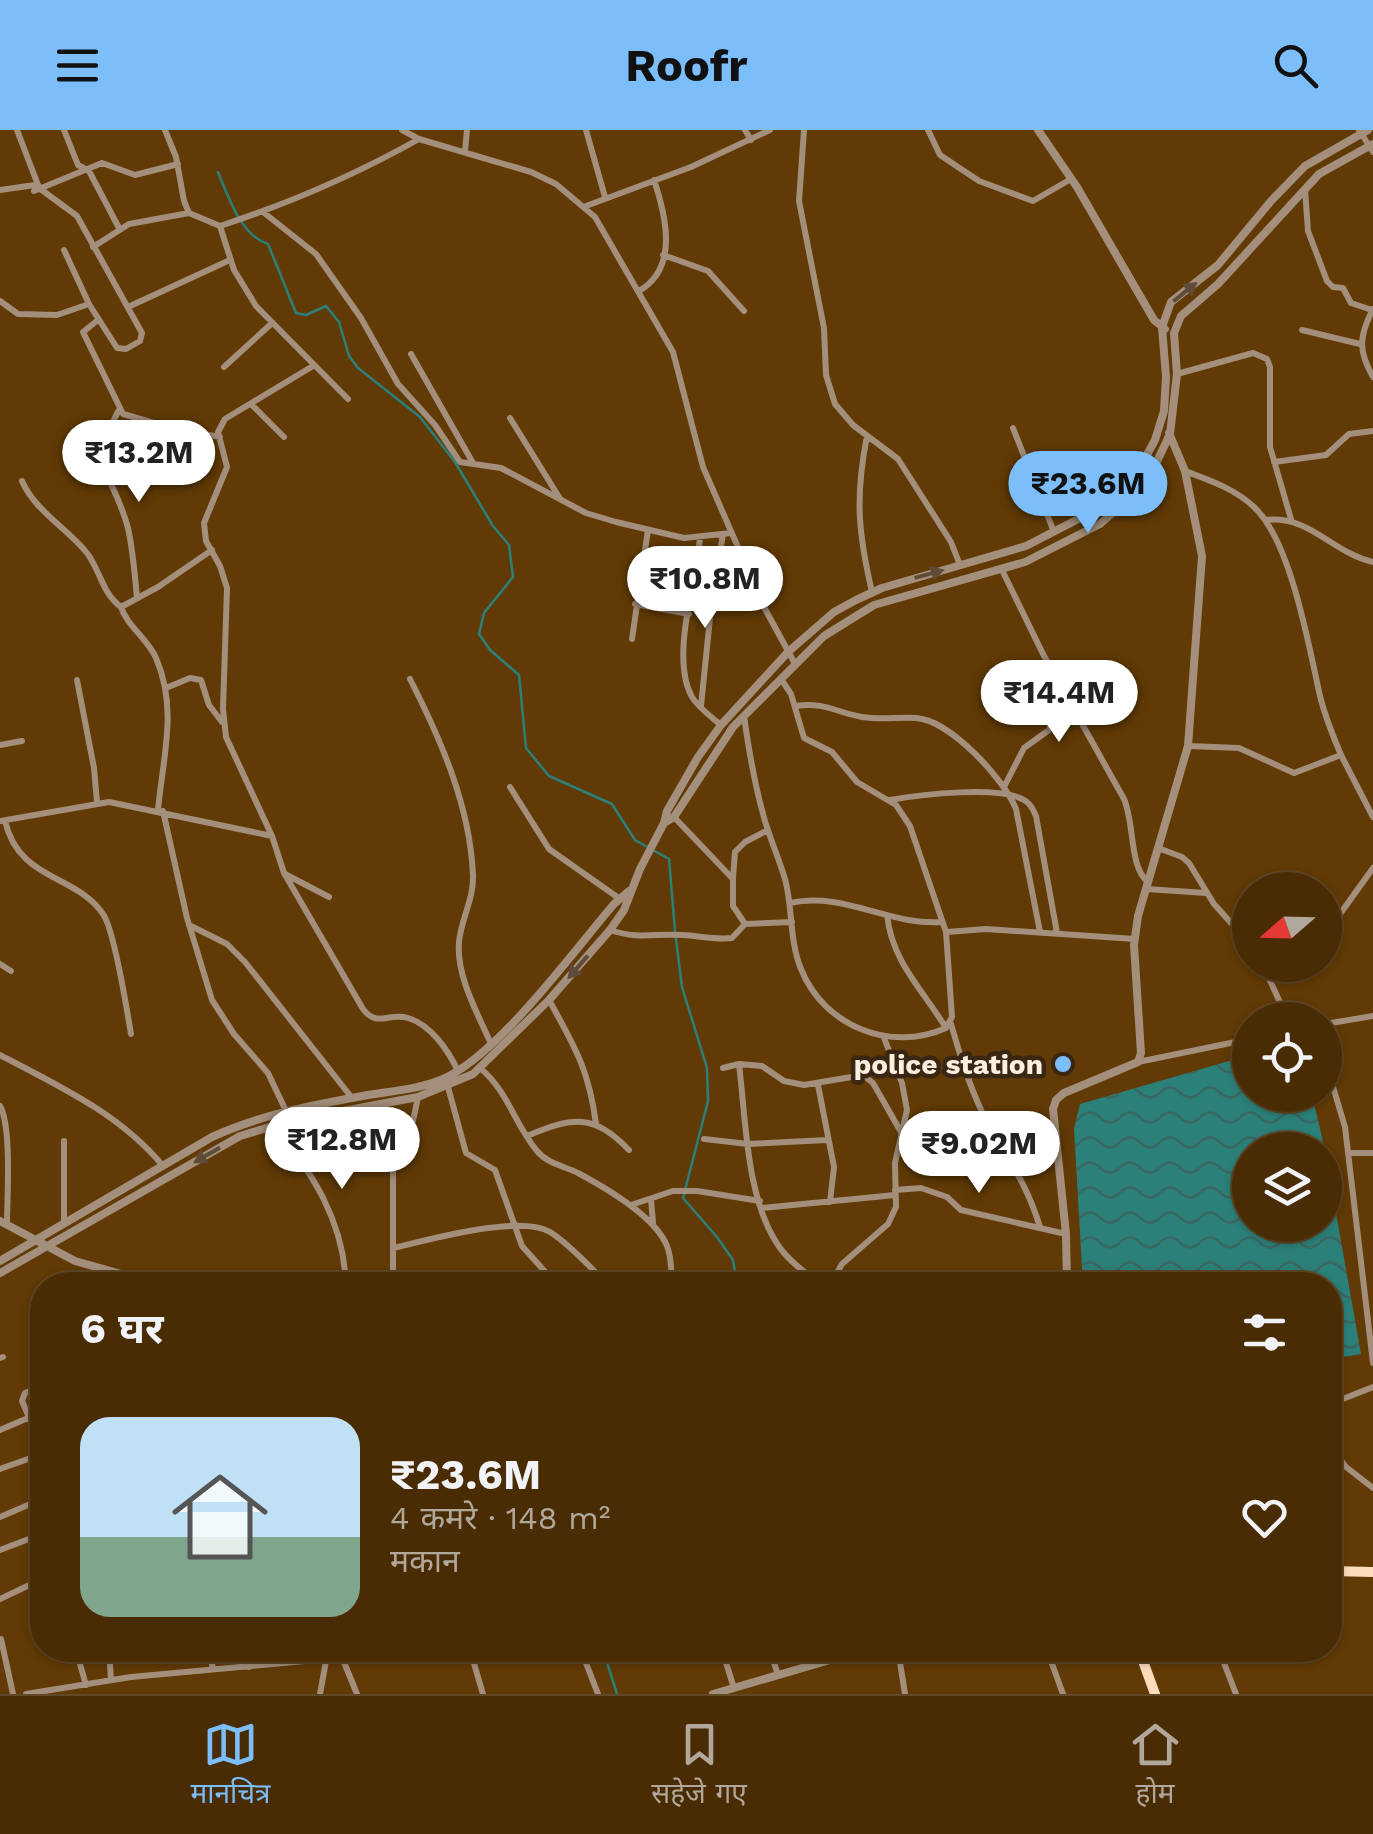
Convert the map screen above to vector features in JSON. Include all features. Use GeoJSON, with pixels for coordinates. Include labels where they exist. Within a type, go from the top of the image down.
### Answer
{"type":"FeatureCollection","features":[{"type":"Feature","properties":{"kind":"main road"},"geometry":{"type":"LineString","coordinates":[[1342,1572],[1373,1572]]}},
{"type":"Feature","properties":{"kind":"main road"},"geometry":{"type":"LineString","coordinates":[[1144,1662],[1156,1694]]}},
{"type":"Feature","properties":{"kind":"street"},"geometry":{"type":"LineString","coordinates":[[17,130],[36,189]]}},
{"type":"Feature","properties":{"kind":"street"},"geometry":{"type":"LineString","coordinates":[[64,130],[78,165],[92,175],[119,228]]}},
{"type":"Feature","properties":{"kind":"street"},"geometry":{"type":"LineString","coordinates":[[165,130],[178,164],[189,213]]}},
{"type":"Feature","properties":{"kind":"street"},"geometry":{"type":"LineString","coordinates":[[402,130],[419,139],[531,172],[586,206],[673,352],[696,446],[727,533],[794,662]]}},
{"type":"Feature","properties":{"kind":"street"},"geometry":{"type":"LineString","coordinates":[[465,151],[467,130]]}},
{"type":"Feature","properties":{"kind":"street"},"geometry":{"type":"LineString","coordinates":[[586,130],[606,197]]}},
{"type":"Feature","properties":{"kind":"street"},"geometry":{"type":"LineString","coordinates":[[745,130],[751,140]]}},
{"type":"Feature","properties":{"kind":"street"},"geometry":{"type":"LineString","coordinates":[[586,206],[691,167],[770,130]]}},
{"type":"Feature","properties":{"kind":"street"},"geometry":{"type":"LineString","coordinates":[[804,130],[799,201],[824,328],[826,376],[843,416],[898,459],[919,488],[951,542],[960,566]]}},
{"type":"Feature","properties":{"kind":"street"},"geometry":{"type":"LineString","coordinates":[[928,130],[940,155],[979,181],[1033,201],[1071,179]]}},
{"type":"Feature","properties":{"kind":"street"},"geometry":{"type":"LineString","coordinates":[[1038,130],[1154,320],[1174,333]]}},
{"type":"Feature","properties":{"kind":"street"},"geometry":{"type":"LineString","coordinates":[[0,1274],[240,1136],[273,1125],[418,1097],[448,1087],[480,1068],[550,1000],[610,930],[624,910],[674,797],[721,725],[788,652],[834,612],[872,592],[1003,555],[1055,533],[1088,514],[1122,486],[1142,464],[1161,420],[1166,378],[1162,327],[1172,302],[1218,265],[1289,182],[1321,156],[1363,132],[1372,148],[1319,174],[1305,186],[1218,284],[1181,316],[1174,333],[1177,374],[1170,434],[1152,474],[1100,524],[1061,546],[1002,570],[874,606],[824,636],[744,715],[674,817],[664,823]]}},
{"type":"Feature","properties":{"kind":"street"},"geometry":{"type":"LineString","coordinates":[[93,247],[119,228],[189,213],[220,226],[240,220],[354,175],[419,139]]}},
{"type":"Feature","properties":{"kind":"street"},"geometry":{"type":"LineString","coordinates":[[36,189],[102,163],[135,175],[178,164]]}},
{"type":"Feature","properties":{"kind":"street"},"geometry":{"type":"LineString","coordinates":[[639,291],[653,283],[667,226],[654,180]]}},
{"type":"Feature","properties":{"kind":"street"},"geometry":{"type":"LineString","coordinates":[[0,190],[31,184],[72,210],[142,338],[126,350],[117,348],[98,320],[64,250]]}},
{"type":"Feature","properties":{"kind":"street"},"geometry":{"type":"LineString","coordinates":[[1305,186],[1308,231],[1328,281],[1332,287],[1342,288],[1351,303],[1372,310],[1360,354],[1373,377]]}},
{"type":"Feature","properties":{"kind":"street"},"geometry":{"type":"LineString","coordinates":[[263,212],[316,254],[361,318],[398,384],[435,425],[460,462],[512,473],[586,513],[648,530],[700,538],[727,533]]}},
{"type":"Feature","properties":{"kind":"street"},"geometry":{"type":"LineString","coordinates":[[220,226],[240,281],[271,324],[348,398]]}},
{"type":"Feature","properties":{"kind":"street"},"geometry":{"type":"LineString","coordinates":[[663,254],[708,270],[744,311]]}},
{"type":"Feature","properties":{"kind":"street"},"geometry":{"type":"LineString","coordinates":[[128,307],[230,260]]}},
{"type":"Feature","properties":{"kind":"street"},"geometry":{"type":"LineString","coordinates":[[0,301],[18,314],[50,316],[89,304]]}},
{"type":"Feature","properties":{"kind":"street"},"geometry":{"type":"LineString","coordinates":[[98,320],[82,332],[119,410],[133,419],[220,438]]}},
{"type":"Feature","properties":{"kind":"street"},"geometry":{"type":"LineString","coordinates":[[224,367],[271,324]]}},
{"type":"Feature","properties":{"kind":"street"},"geometry":{"type":"LineString","coordinates":[[1302,330],[1360,344]]}},
{"type":"Feature","properties":{"kind":"street"},"geometry":{"type":"LineString","coordinates":[[411,354],[473,464]]}},
{"type":"Feature","properties":{"kind":"street"},"geometry":{"type":"LineString","coordinates":[[1177,374],[1240,356],[1262,355],[1270,367],[1268,433],[1290,520]]}},
{"type":"Feature","properties":{"kind":"street"},"geometry":{"type":"LineString","coordinates":[[313,366],[220,424],[227,467],[204,523],[204,533],[227,588],[223,723],[284,873],[369,1018],[410,1018],[440,1042],[458,1071]]}},
{"type":"Feature","properties":{"kind":"street"},"geometry":{"type":"LineString","coordinates":[[250,404],[284,438]]}},
{"type":"Feature","properties":{"kind":"street"},"geometry":{"type":"LineString","coordinates":[[119,410],[106,436],[102,464],[127,524],[138,598]]}},
{"type":"Feature","properties":{"kind":"street"},"geometry":{"type":"LineString","coordinates":[[510,418],[559,498]]}},
{"type":"Feature","properties":{"kind":"street"},"geometry":{"type":"LineString","coordinates":[[1138,1062],[1135,939],[1188,746],[1202,556],[1185,471],[1161,420]]}},
{"type":"Feature","properties":{"kind":"street"},"geometry":{"type":"LineString","coordinates":[[1013,428],[1055,533]]}},
{"type":"Feature","properties":{"kind":"street"},"geometry":{"type":"LineString","coordinates":[[1274,462],[1326,455],[1348,434],[1373,431]]}},
{"type":"Feature","properties":{"kind":"street"},"geometry":{"type":"LineString","coordinates":[[867,436],[858,522],[872,592]]}},
{"type":"Feature","properties":{"kind":"street"},"geometry":{"type":"LineString","coordinates":[[1185,471],[1234,492],[1266,520],[1301,613],[1320,698],[1341,755],[1373,817]]}},
{"type":"Feature","properties":{"kind":"street"},"geometry":{"type":"LineString","coordinates":[[22,481],[32,500],[90,558],[104,589],[122,607],[155,655],[170,707],[160,811],[188,925],[212,1000],[234,1034],[268,1072],[286,1111]]}},
{"type":"Feature","properties":{"kind":"street"},"geometry":{"type":"LineString","coordinates":[[1266,520],[1290,520],[1342,552],[1373,562]]}},
{"type":"Feature","properties":{"kind":"street"},"geometry":{"type":"LineString","coordinates":[[632,638],[648,530]]}},
{"type":"Feature","properties":{"kind":"street"},"geometry":{"type":"LineString","coordinates":[[701,708],[711,608],[727,533]]}},
{"type":"Feature","properties":{"kind":"street"},"geometry":{"type":"LineString","coordinates":[[700,538],[685,668],[692,697],[721,725]]}},
{"type":"Feature","properties":{"kind":"street"},"geometry":{"type":"LineString","coordinates":[[122,607],[212,550]]}},
{"type":"Feature","properties":{"kind":"street"},"geometry":{"type":"LineString","coordinates":[[1002,570],[1124,798],[1131,816],[1135,865],[1147,887]]}},
{"type":"Feature","properties":{"kind":"street"},"geometry":{"type":"LineString","coordinates":[[636,604],[689,614]]}},
{"type":"Feature","properties":{"kind":"street"},"geometry":{"type":"LineString","coordinates":[[780,677],[795,706],[804,738],[832,752],[856,782],[888,800],[910,826],[950,953],[948,1026]]}},
{"type":"Feature","properties":{"kind":"street"},"geometry":{"type":"LineString","coordinates":[[166,688],[190,678],[200,680],[214,715],[223,723]]}},
{"type":"Feature","properties":{"kind":"street"},"geometry":{"type":"LineString","coordinates":[[410,679],[449,763],[465,825],[474,877],[459,942],[460,956],[470,994],[492,1044]]}},
{"type":"Feature","properties":{"kind":"street"},"geometry":{"type":"LineString","coordinates":[[78,680],[97,802]]}},
{"type":"Feature","properties":{"kind":"street"},"geometry":{"type":"LineString","coordinates":[[1004,786],[1024,748],[1049,730],[1060,684]]}},
{"type":"Feature","properties":{"kind":"street"},"geometry":{"type":"LineString","coordinates":[[795,706],[826,705],[863,717],[928,720],[972,752],[1011,796],[1024,842],[1040,932]]}},
{"type":"Feature","properties":{"kind":"street"},"geometry":{"type":"LineString","coordinates":[[744,715],[752,766],[790,903],[794,944],[801,970],[814,993],[840,1020],[884,1037],[915,1038],[948,1026]]}},
{"type":"Feature","properties":{"kind":"street"},"geometry":{"type":"LineString","coordinates":[[0,745],[22,741]]}},
{"type":"Feature","properties":{"kind":"street"},"geometry":{"type":"LineString","coordinates":[[1188,746],[1239,748],[1294,772],[1341,755]]}},
{"type":"Feature","properties":{"kind":"street"},"geometry":{"type":"LineString","coordinates":[[510,787],[548,849],[620,898]]}},
{"type":"Feature","properties":{"kind":"street"},"geometry":{"type":"LineString","coordinates":[[888,800],[934,792],[1011,796],[1028,802],[1036,816],[1056,934]]}},
{"type":"Feature","properties":{"kind":"street"},"geometry":{"type":"LineString","coordinates":[[131,1034],[104,914],[94,903],[26,859],[10,841],[2,821],[97,802],[160,811],[272,836]]}},
{"type":"Feature","properties":{"kind":"street"},"geometry":{"type":"LineString","coordinates":[[674,817],[733,879]]}},
{"type":"Feature","properties":{"kind":"street"},"geometry":{"type":"LineString","coordinates":[[745,924],[734,906],[735,852],[768,830]]}},
{"type":"Feature","properties":{"kind":"street"},"geometry":{"type":"LineString","coordinates":[[1158,848],[1189,863],[1206,893],[1232,923]]}},
{"type":"Feature","properties":{"kind":"street"},"geometry":{"type":"LineString","coordinates":[[1342,911],[1373,868]]}},
{"type":"Feature","properties":{"kind":"street"},"geometry":{"type":"LineString","coordinates":[[284,873],[330,897]]}},
{"type":"Feature","properties":{"kind":"street"},"geometry":{"type":"LineString","coordinates":[[1147,887],[1206,893]]}},
{"type":"Feature","properties":{"kind":"street"},"geometry":{"type":"LineString","coordinates":[[0,1261],[242,1123],[424,1085],[458,1071],[492,1044],[633,888]]}},
{"type":"Feature","properties":{"kind":"street"},"geometry":{"type":"LineString","coordinates":[[790,903],[813,898],[836,900],[919,922],[942,922]]}},
{"type":"Feature","properties":{"kind":"street"},"geometry":{"type":"LineString","coordinates":[[887,915],[892,943],[906,974],[948,1026],[970,1084],[1025,1183],[1040,1227]]}},
{"type":"Feature","properties":{"kind":"street"},"geometry":{"type":"LineString","coordinates":[[610,930],[633,938],[680,935],[717,940],[732,938],[745,924],[792,922]]}},
{"type":"Feature","properties":{"kind":"street"},"geometry":{"type":"LineString","coordinates":[[188,925],[227,944],[245,962],[352,1098]]}},
{"type":"Feature","properties":{"kind":"street"},"geometry":{"type":"LineString","coordinates":[[946,932],[986,929],[1135,939]]}},
{"type":"Feature","properties":{"kind":"street"},"geometry":{"type":"LineString","coordinates":[[0,964],[11,970]]}},
{"type":"Feature","properties":{"kind":"street"},"geometry":{"type":"LineString","coordinates":[[550,1000],[580,1054],[592,1092],[596,1124]]}},
{"type":"Feature","properties":{"kind":"street"},"geometry":{"type":"LineString","coordinates":[[1342,1021],[1373,1016]]}},
{"type":"Feature","properties":{"kind":"street"},"geometry":{"type":"LineString","coordinates":[[837,1272],[888,1224],[896,1207],[895,1163],[907,1110],[902,1084],[884,1037]]}},
{"type":"Feature","properties":{"kind":"street"},"geometry":{"type":"LineString","coordinates":[[1067,1272],[1053,1121],[1056,1100],[1138,1062],[1232,1043]]}},
{"type":"Feature","properties":{"kind":"street"},"geometry":{"type":"LineString","coordinates":[[0,1054],[126,1128],[164,1167]]}},
{"type":"Feature","properties":{"kind":"street"},"geometry":{"type":"LineString","coordinates":[[724,1068],[739,1064],[762,1066],[793,1085],[856,1075],[867,1077],[902,1133]]}},
{"type":"Feature","properties":{"kind":"street"},"geometry":{"type":"LineString","coordinates":[[739,1064],[748,1144],[761,1205],[783,1252],[806,1272]]}},
{"type":"Feature","properties":{"kind":"street"},"geometry":{"type":"LineString","coordinates":[[480,1068],[503,1092],[544,1157],[631,1205],[653,1225],[670,1253],[671,1272]]}},
{"type":"Feature","properties":{"kind":"street"},"geometry":{"type":"LineString","coordinates":[[818,1084],[834,1179],[830,1202]]}},
{"type":"Feature","properties":{"kind":"street"},"geometry":{"type":"LineString","coordinates":[[448,1087],[463,1147],[470,1156],[495,1170],[522,1246],[545,1272]]}},
{"type":"Feature","properties":{"kind":"street"},"geometry":{"type":"LineString","coordinates":[[393,1272],[394,1160],[418,1097]]}},
{"type":"Feature","properties":{"kind":"street"},"geometry":{"type":"LineString","coordinates":[[0,1106],[6,1137],[3,1223],[75,1262],[112,1272]]}},
{"type":"Feature","properties":{"kind":"street"},"geometry":{"type":"LineString","coordinates":[[358,1108],[394,1160]]}},
{"type":"Feature","properties":{"kind":"street"},"geometry":{"type":"LineString","coordinates":[[1341,1112],[1370,1308],[1373,1364]]}},
{"type":"Feature","properties":{"kind":"street"},"geometry":{"type":"LineString","coordinates":[[528,1136],[560,1124],[596,1124],[612,1132],[629,1150]]}},
{"type":"Feature","properties":{"kind":"street"},"geometry":{"type":"LineString","coordinates":[[273,1125],[299,1156],[328,1205],[343,1272]]}},
{"type":"Feature","properties":{"kind":"street"},"geometry":{"type":"LineString","coordinates":[[704,1139],[748,1144],[827,1140]]}},
{"type":"Feature","properties":{"kind":"street"},"geometry":{"type":"LineString","coordinates":[[64,1141],[64,1224]]}},
{"type":"Feature","properties":{"kind":"street"},"geometry":{"type":"LineString","coordinates":[[1348,1153],[1373,1153]]}},
{"type":"Feature","properties":{"kind":"street"},"geometry":{"type":"LineString","coordinates":[[631,1205],[672,1192],[697,1191],[761,1205],[830,1202],[921,1188],[947,1197],[960,1210],[1066,1234]]}},
{"type":"Feature","properties":{"kind":"street"},"geometry":{"type":"LineString","coordinates":[[651,1199],[653,1225]]}},
{"type":"Feature","properties":{"kind":"street"},"geometry":{"type":"LineString","coordinates":[[394,1248],[454,1233],[516,1226],[548,1230],[595,1272]]}},
{"type":"Feature","properties":{"kind":"street"},"geometry":{"type":"LineString","coordinates":[[1342,1399],[1373,1387]]}},
{"type":"Feature","properties":{"kind":"street"},"geometry":{"type":"LineString","coordinates":[[30,1392],[23,1396],[30,1423]]}},
{"type":"Feature","properties":{"kind":"street"},"geometry":{"type":"LineString","coordinates":[[0,1430],[28,1418]]}},
{"type":"Feature","properties":{"kind":"street"},"geometry":{"type":"LineString","coordinates":[[0,1469],[30,1456]]}},
{"type":"Feature","properties":{"kind":"street"},"geometry":{"type":"LineString","coordinates":[[1342,1462],[1373,1488]]}},
{"type":"Feature","properties":{"kind":"street"},"geometry":{"type":"LineString","coordinates":[[0,1517],[30,1505]]}},
{"type":"Feature","properties":{"kind":"street"},"geometry":{"type":"LineString","coordinates":[[0,1550],[30,1539]]}},
{"type":"Feature","properties":{"kind":"street"},"geometry":{"type":"LineString","coordinates":[[0,1599],[30,1585]]}},
{"type":"Feature","properties":{"kind":"street"},"geometry":{"type":"LineString","coordinates":[[1,1639],[13,1694]]}},
{"type":"Feature","properties":{"kind":"street"},"geometry":{"type":"LineString","coordinates":[[79,1662],[86,1685]]}},
{"type":"Feature","properties":{"kind":"street"},"geometry":{"type":"LineString","coordinates":[[110,1662],[112,1680]]}},
{"type":"Feature","properties":{"kind":"street"},"geometry":{"type":"LineString","coordinates":[[211,1662],[213,1668]]}},
{"type":"Feature","properties":{"kind":"street"},"geometry":{"type":"LineString","coordinates":[[249,1662],[249,1668]]}},
{"type":"Feature","properties":{"kind":"street"},"geometry":{"type":"LineString","coordinates":[[26,1694],[112,1680],[282,1662]]}},
{"type":"Feature","properties":{"kind":"street"},"geometry":{"type":"LineString","coordinates":[[320,1694],[326,1662]]}},
{"type":"Feature","properties":{"kind":"street"},"geometry":{"type":"LineString","coordinates":[[344,1662],[357,1694]]}},
{"type":"Feature","properties":{"kind":"street"},"geometry":{"type":"LineString","coordinates":[[474,1662],[483,1694]]}},
{"type":"Feature","properties":{"kind":"street"},"geometry":{"type":"LineString","coordinates":[[586,1662],[598,1694]]}},
{"type":"Feature","properties":{"kind":"street"},"geometry":{"type":"LineString","coordinates":[[725,1662],[731,1690]]}},
{"type":"Feature","properties":{"kind":"street"},"geometry":{"type":"LineString","coordinates":[[771,1662],[778,1675]]}},
{"type":"Feature","properties":{"kind":"street"},"geometry":{"type":"LineString","coordinates":[[713,1694],[823,1662]]}},
{"type":"Feature","properties":{"kind":"street"},"geometry":{"type":"LineString","coordinates":[[900,1662],[905,1694]]}},
{"type":"Feature","properties":{"kind":"street"},"geometry":{"type":"LineString","coordinates":[[1052,1662],[1063,1694]]}},
{"type":"Feature","properties":{"kind":"street"},"geometry":{"type":"LineString","coordinates":[[1224,1662],[1236,1694]]}},
{"type":"Feature","properties":{"kind":"water"},"geometry":{"type":"Polygon","coordinates":[[[1232,1060],[1232,1112],[1316,1112],[1321,1132],[1232,1132],[1232,1242],[1341,1242],[1361,1354],[1342,1357],[1342,1272],[1082,1272],[1074,1129],[1080,1104],[1232,1060]]]}},
{"type":"Feature","properties":{"kind":"waterway"},"geometry":{"type":"LineString","coordinates":[[218,172],[243,224],[268,244],[296,313],[306,315],[326,306],[339,322],[349,356],[358,368],[420,417],[455,462],[493,526],[509,545],[513,577],[484,613],[479,634],[490,650],[519,675],[526,748],[549,776],[612,804],[635,840],[669,859],[675,931]]}},
{"type":"Feature","properties":{"kind":"waterway"},"geometry":{"type":"LineString","coordinates":[[676,939],[682,987],[707,1068],[708,1101],[683,1198],[717,1237],[733,1260],[735,1272]]}},
{"type":"Feature","properties":{"kind":"waterway"},"geometry":{"type":"LineString","coordinates":[[607,1662],[617,1694]]}},
{"type":"Feature","properties":{"kind":"place","name":"police station"},"geometry":{"type":"Point","coordinates":[1063,1064]}}]}
